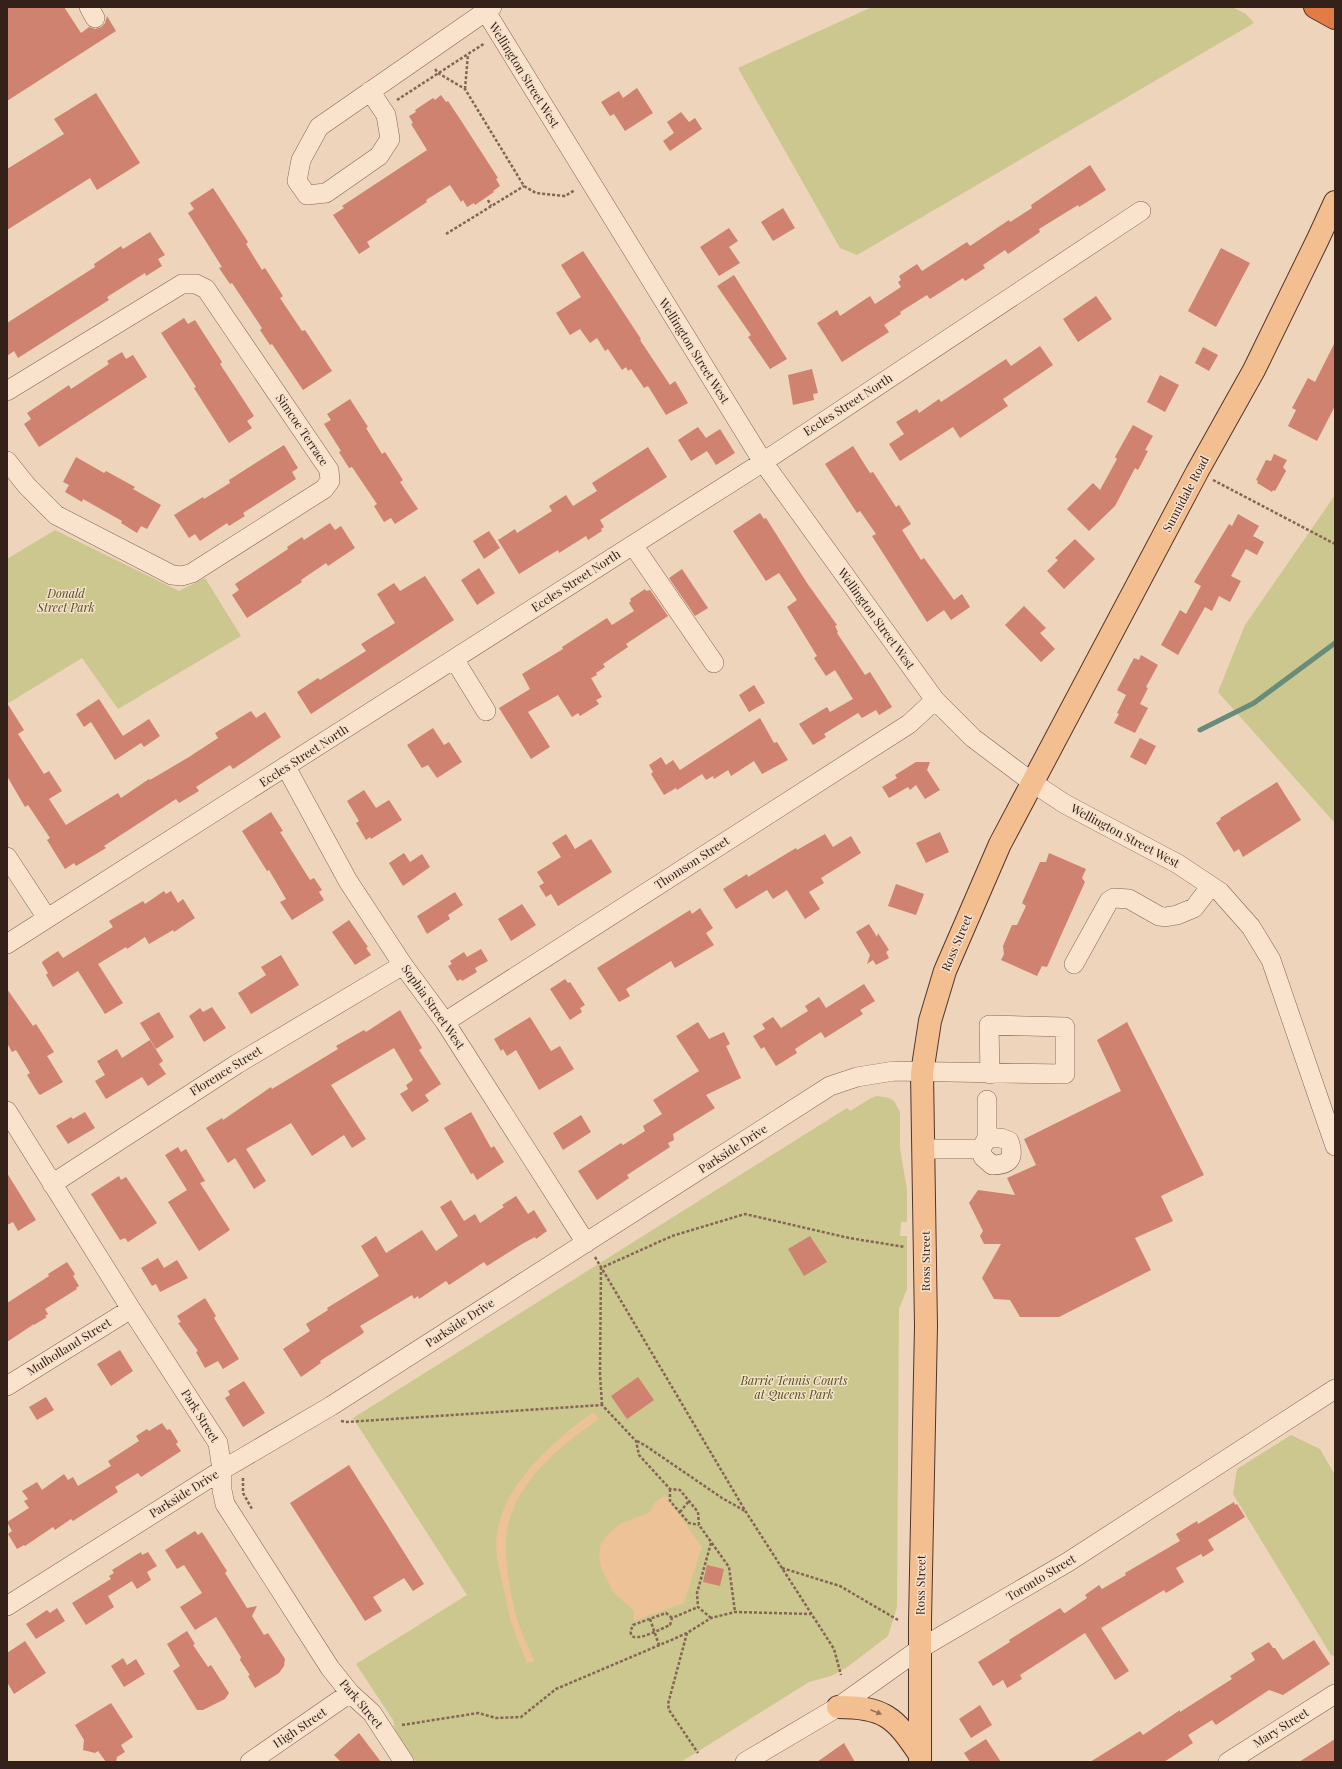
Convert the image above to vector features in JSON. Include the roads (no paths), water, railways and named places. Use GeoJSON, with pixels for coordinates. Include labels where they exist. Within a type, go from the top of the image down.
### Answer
{"type":"FeatureCollection","features":[{"type":"Feature","properties":{"kind":"highway"},"geometry":{"type":"LineString","coordinates":[[1315,7],[1335,18]]}},
{"type":"Feature","properties":{"kind":"main road","name":"Sunnidale Road"},"geometry":{"type":"LineString","coordinates":[[1033,783],[1197,472],[1254,370],[1335,202]]}},
{"type":"Feature","properties":{"kind":"main road","name":"Ross Street"},"geometry":{"type":"LineString","coordinates":[[922,1760],[920,1648],[926,1326],[922,1073],[930,1021],[945,972],[1000,844],[1033,783]]}},
{"type":"Feature","properties":{"kind":"main road"},"geometry":{"type":"LineString","coordinates":[[838,1707],[859,1707],[875,1710],[889,1718],[905,1732],[922,1760]]}},
{"type":"Feature","properties":{"kind":"street","name":"Wellington Street West"},"geometry":{"type":"LineString","coordinates":[[486,9],[499,33],[763,462],[935,700],[973,738],[1033,783],[1065,804],[1178,864],[1220,892],[1251,927],[1270,960],[1335,1146]]}},
{"type":"Feature","properties":{"kind":"street"},"geometry":{"type":"LineString","coordinates":[[370,91],[386,114],[390,139],[379,156],[326,193],[307,195],[297,181],[299,167],[301,160],[319,127],[370,91],[425,54],[486,9]]}},
{"type":"Feature","properties":{"kind":"street","name":"Eccles Street North"},"geometry":{"type":"LineString","coordinates":[[7,944],[763,462],[1141,211]]}},
{"type":"Feature","properties":{"kind":"street","name":"Simcoe Terrace"},"geometry":{"type":"LineString","coordinates":[[7,391],[182,284],[196,284],[206,289],[329,470],[330,481],[324,490],[192,573],[182,576],[172,575],[56,516],[27,486],[7,461]]}},
{"type":"Feature","properties":{"kind":"street"},"geometry":{"type":"LineString","coordinates":[[633,545],[714,663]]}},
{"type":"Feature","properties":{"kind":"street"},"geometry":{"type":"LineString","coordinates":[[454,659],[486,711]]}},
{"type":"Feature","properties":{"kind":"street","name":"Thomson Street"},"geometry":{"type":"LineString","coordinates":[[445,1022],[909,724],[935,700]]}},
{"type":"Feature","properties":{"kind":"street","name":"Sophia Street West"},"geometry":{"type":"LineString","coordinates":[[286,767],[348,881],[403,965],[445,1022],[586,1243]]}},
{"type":"Feature","properties":{"kind":"street"},"geometry":{"type":"LineString","coordinates":[[7,857],[47,918]]}},
{"type":"Feature","properties":{"kind":"street"},"geometry":{"type":"LineString","coordinates":[[1074,964],[1109,901],[1114,898],[1129,899],[1159,916],[1164,917],[1177,915],[1194,908],[1211,886]]}},
{"type":"Feature","properties":{"kind":"street","name":"Florence Street"},"geometry":{"type":"LineString","coordinates":[[52,1184],[237,1064],[403,965]]}},
{"type":"Feature","properties":{"kind":"street","name":"Parkside Drive"},"geometry":{"type":"LineString","coordinates":[[7,1606],[222,1470],[331,1406],[830,1086],[857,1077],[894,1071],[922,1073],[990,1074],[1065,1074],[1065,1027],[989,1025],[990,1074]]}},
{"type":"Feature","properties":{"kind":"street"},"geometry":{"type":"LineString","coordinates":[[924,1149],[984,1144],[987,1100]]}},
{"type":"Feature","properties":{"kind":"street","name":"Park Street"},"geometry":{"type":"LineString","coordinates":[[7,1111],[218,1443],[222,1470],[222,1490],[225,1504],[330,1668],[350,1693],[372,1713],[404,1762]]}},
{"type":"Feature","properties":{"kind":"street","name":"Mulholland Street"},"geometry":{"type":"LineString","coordinates":[[7,1386],[131,1308]]}},
{"type":"Feature","properties":{"kind":"street","name":"Toronto Street"},"geometry":{"type":"LineString","coordinates":[[745,1762],[838,1707],[920,1648],[1068,1562],[1335,1389]]}},
{"type":"Feature","properties":{"kind":"street","name":"High Street"},"geometry":{"type":"LineString","coordinates":[[250,1762],[350,1693]]}},
{"type":"Feature","properties":{"kind":"street","name":"Mary Street"},"geometry":{"type":"LineString","coordinates":[[1228,1762],[1335,1694]]}},
{"type":"Feature","properties":{"kind":"waterway"},"geometry":{"type":"LineString","coordinates":[[1200,730],[1254,703],[1335,643]]}},
{"type":"Feature","properties":{"kind":"park label","name":"Donald Street Park"},"geometry":{"type":"Point","coordinates":[66,601]}},
{"type":"Feature","properties":{"kind":"park label","name":"Barrie Tennis Courts at Queens Park"},"geometry":{"type":"Point","coordinates":[794,1388]}}]}
